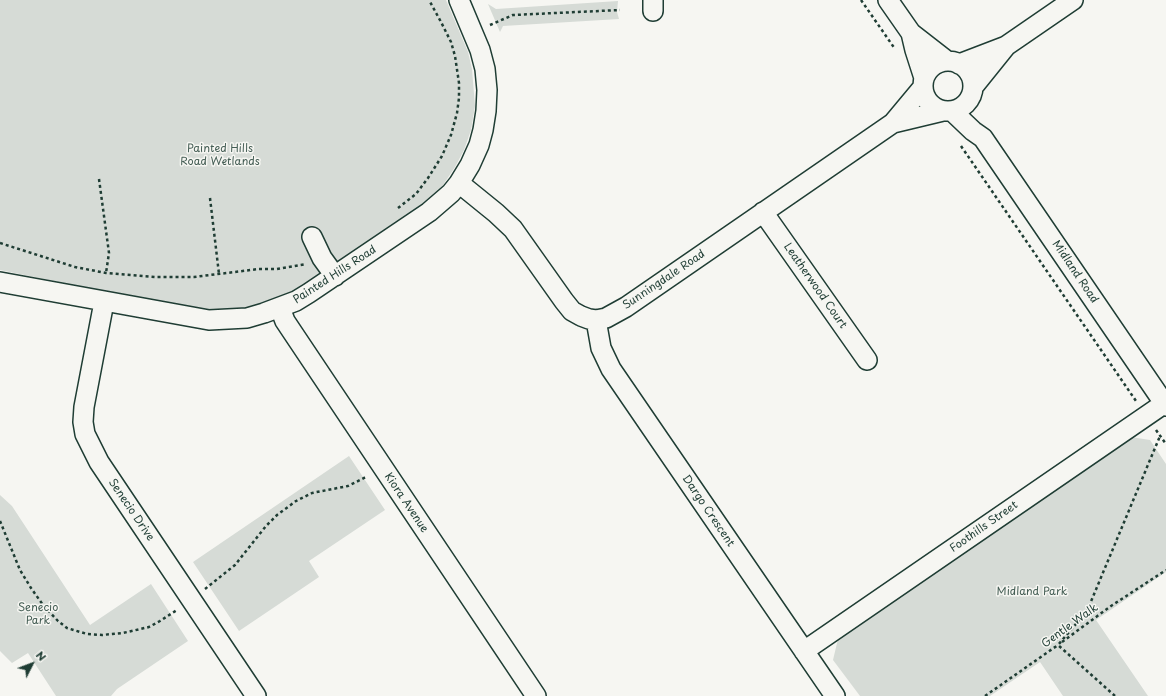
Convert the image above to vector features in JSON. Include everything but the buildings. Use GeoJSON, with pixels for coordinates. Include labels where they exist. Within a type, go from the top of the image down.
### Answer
{"type":"FeatureCollection","features":[{"type":"Feature","properties":{"kind":"street","name":"Painted Hills Road"},"geometry":{"type":"LineString","coordinates":[[0,282],[209,320],[248,318],[280,308],[296,301],[429,212],[459,183],[470,164],[479,145],[483,130],[487,90],[485,69],[480,50],[459,0]]}},
{"type":"Feature","properties":{"kind":"street"},"geometry":{"type":"LineString","coordinates":[[888,0],[911,33],[970,73],[972,92]]}},
{"type":"Feature","properties":{"kind":"street"},"geometry":{"type":"LineString","coordinates":[[923,83],[927,72],[939,62],[953,62],[1006,46],[1073,0]]}},
{"type":"Feature","properties":{"kind":"street"},"geometry":{"type":"LineString","coordinates":[[911,33],[923,83],[924,95],[935,108],[947,111],[962,107],[1006,46]]}},
{"type":"Feature","properties":{"kind":"street","name":"Sunningdale Road"},"geometry":{"type":"LineString","coordinates":[[596,320],[613,314],[626,307],[892,123],[923,83]]}},
{"type":"Feature","properties":{"kind":"street","name":"Midland Road"},"geometry":{"type":"LineString","coordinates":[[972,92],[983,138]]}},
{"type":"Feature","properties":{"kind":"street","name":"Sunningdale Road"},"geometry":{"type":"LineString","coordinates":[[892,123],[947,111]]}},
{"type":"Feature","properties":{"kind":"street","name":"Midland Road"},"geometry":{"type":"LineString","coordinates":[[947,111],[983,138],[1165,404]]}},
{"type":"Feature","properties":{"kind":"street"},"geometry":{"type":"LineString","coordinates":[[459,183],[513,229],[572,311],[581,316],[596,320]]}},
{"type":"Feature","properties":{"kind":"street","name":"Leatherwood Court"},"geometry":{"type":"LineString","coordinates":[[763,212],[867,360]]}},
{"type":"Feature","properties":{"kind":"street"},"geometry":{"type":"LineString","coordinates":[[312,237],[322,258],[335,276]]}},
{"type":"Feature","properties":{"kind":"street","name":"Senecio Drive"},"geometry":{"type":"LineString","coordinates":[[104,302],[84,407],[83,422],[85,434],[99,462],[256,696]]}},
{"type":"Feature","properties":{"kind":"street","name":"Kiora Avenue"},"geometry":{"type":"LineString","coordinates":[[280,308],[293,333],[536,696]]}},
{"type":"Feature","properties":{"kind":"street","name":"Dargo Crescent"},"geometry":{"type":"LineString","coordinates":[[596,320],[601,348],[611,369],[835,696]]}},
{"type":"Feature","properties":{"kind":"street","name":"Foothills Street"},"geometry":{"type":"LineString","coordinates":[[804,651],[1165,404]]}},
{"type":"Feature","properties":{"kind":"path"},"geometry":{"type":"LineString","coordinates":[[394,211],[416,194],[436,167],[442,156],[457,113],[459,83],[455,56],[444,29],[429,0]]}},
{"type":"Feature","properties":{"kind":"path"},"geometry":{"type":"LineString","coordinates":[[861,0],[896,51]]}},
{"type":"Feature","properties":{"kind":"path"},"geometry":{"type":"LineString","coordinates":[[473,32],[512,15],[620,10]]}},
{"type":"Feature","properties":{"kind":"path"},"geometry":{"type":"LineString","coordinates":[[958,142],[1166,444]]}},
{"type":"Feature","properties":{"kind":"path"},"geometry":{"type":"LineString","coordinates":[[99,179],[109,253],[106,273]]}},
{"type":"Feature","properties":{"kind":"path"},"geometry":{"type":"LineString","coordinates":[[210,198],[219,274]]}},
{"type":"Feature","properties":{"kind":"path"},"geometry":{"type":"LineString","coordinates":[[0,243],[75,266],[106,273],[131,276],[179,278],[258,269],[277,269],[308,264],[322,258]]}},
{"type":"Feature","properties":{"kind":"path"},"geometry":{"type":"LineString","coordinates":[[1115,696],[1058,645],[1087,611],[1160,436]]}},
{"type":"Feature","properties":{"kind":"path"},"geometry":{"type":"LineString","coordinates":[[0,521],[20,570],[42,605],[58,621],[67,628],[87,634],[102,635],[123,633],[149,627],[192,600],[235,565],[276,515],[296,501],[312,493],[348,486],[366,477]]}},
{"type":"Feature","properties":{"kind":"path","name":"Gentle Walk"},"geometry":{"type":"LineString","coordinates":[[985,696],[1111,606],[1166,570]]}},
{"type":"Feature","properties":{"kind":"green space","name":"Painted Hills Road Wetlands"},"geometry":{"type":"Polygon","coordinates":[[[0,0],[446,0],[468,52],[472,69],[475,106],[471,130],[464,150],[455,167],[443,185],[420,208],[298,289],[282,297],[246,309],[213,311],[112,293],[0,270],[0,0]]]}},
{"type":"Feature","properties":{"kind":"green space"},"geometry":{"type":"Polygon","coordinates":[[[618,1],[617,12],[619,19],[503,26],[500,32],[488,4],[496,9],[618,1]]]}},
{"type":"Feature","properties":{"kind":"green space","name":"Midland Park"},"geometry":{"type":"Polygon","coordinates":[[[1131,437],[1150,440],[1166,464],[1166,572],[1096,620],[1148,696],[1063,696],[1040,662],[990,696],[860,696],[833,660],[838,639],[1131,437]]]}},
{"type":"Feature","properties":{"kind":"green space"},"geometry":{"type":"Polygon","coordinates":[[[349,456],[385,510],[309,561],[319,577],[239,631],[193,562],[349,456]]]}},
{"type":"Feature","properties":{"kind":"green space","name":"Senecio Park"},"geometry":{"type":"Polygon","coordinates":[[[0,495],[12,506],[90,625],[151,584],[188,641],[117,689],[111,696],[56,696],[28,653],[12,663],[0,651],[0,495]]]}}]}
